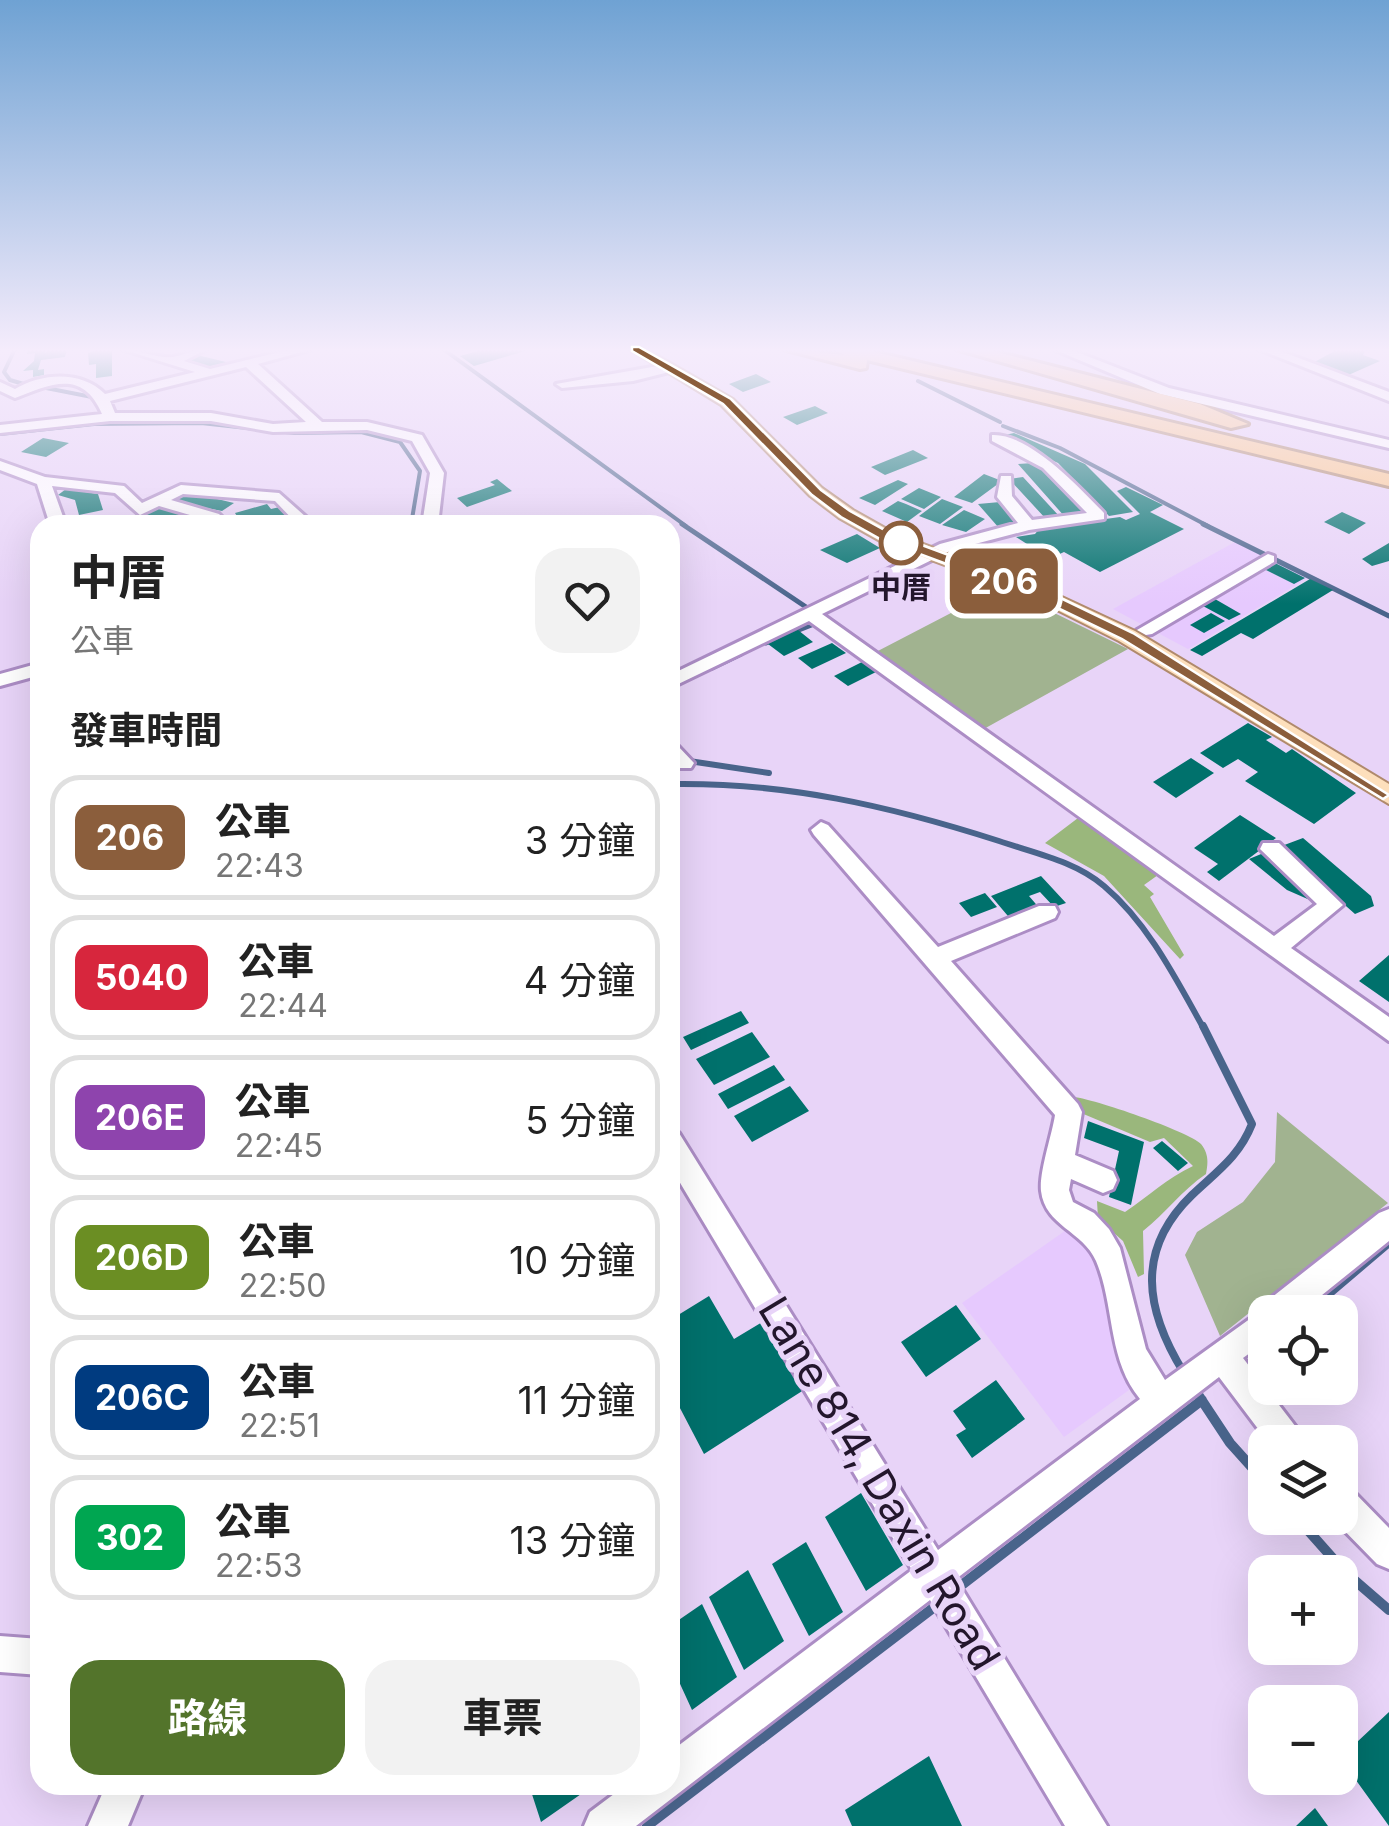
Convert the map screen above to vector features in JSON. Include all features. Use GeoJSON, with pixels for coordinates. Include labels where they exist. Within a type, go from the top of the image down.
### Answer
{"type":"FeatureCollection","features":[{"type":"Feature","properties":{"kind":"highway"},"geometry":{"type":"LineString","coordinates":[[1199,434],[1389,480]]}},
{"type":"Feature","properties":{"kind":"highway"},"geometry":{"type":"LineString","coordinates":[[1281,434],[1389,460]]}},
{"type":"Feature","properties":{"kind":"main road"},"geometry":{"type":"LineString","coordinates":[[763,434],[816,492],[846,514],[1040,594],[1128,636],[1389,795]]}},
{"type":"Feature","properties":{"kind":"main road"},"geometry":{"type":"LineString","coordinates":[[779,434],[844,497],[878,518],[940,552],[1052,582],[1146,630],[1389,777]]}},
{"type":"Feature","properties":{"kind":"street"},"geometry":{"type":"LineString","coordinates":[[401,434],[417,438],[437,473],[431,515]]}},
{"type":"Feature","properties":{"kind":"street"},"geometry":{"type":"LineString","coordinates":[[1347,434],[1389,444]]}},
{"type":"Feature","properties":{"kind":"street"},"geometry":{"type":"LineString","coordinates":[[680,677],[940,552],[1028,526],[1099,516],[1048,464],[997,438]]}},
{"type":"Feature","properties":{"kind":"street"},"geometry":{"type":"LineString","coordinates":[[0,466],[43,481],[120,489],[140,510],[181,489],[280,497],[297,515]]}},
{"type":"Feature","properties":{"kind":"street"},"geometry":{"type":"LineString","coordinates":[[1006,479],[1004,497],[1028,526]]}},
{"type":"Feature","properties":{"kind":"street"},"geometry":{"type":"LineString","coordinates":[[43,481],[55,515]]}},
{"type":"Feature","properties":{"kind":"street"},"geometry":{"type":"LineString","coordinates":[[160,502],[207,515]]}},
{"type":"Feature","properties":{"kind":"street"},"geometry":{"type":"LineString","coordinates":[[1146,630],[1268,559]]}},
{"type":"Feature","properties":{"kind":"street"},"geometry":{"type":"LineString","coordinates":[[812,616],[1389,1031]]}},
{"type":"Feature","properties":{"kind":"street"},"geometry":{"type":"LineString","coordinates":[[0,680],[30,671]]}},
{"type":"Feature","properties":{"kind":"street"},"geometry":{"type":"LineString","coordinates":[[821,830],[1069,1112],[1056,1190],[1063,1211],[1088,1221],[1103,1240],[1139,1372],[1162,1402]]}},
{"type":"Feature","properties":{"kind":"street"},"geometry":{"type":"LineString","coordinates":[[1271,850],[1332,905],[1274,948]]}},
{"type":"Feature","properties":{"kind":"street"},"geometry":{"type":"LineString","coordinates":[[935,958],[1047,912]]}},
{"type":"Feature","properties":{"kind":"street","name":"Lane 814, Daxin Road"},"geometry":{"type":"LineString","coordinates":[[680,1158],[937,1574],[1087,1826]]}},
{"type":"Feature","properties":{"kind":"street"},"geometry":{"type":"LineString","coordinates":[[1060,1162],[1103,1180]]}},
{"type":"Feature","properties":{"kind":"street"},"geometry":{"type":"LineString","coordinates":[[1299,1295],[1389,1224]]}},
{"type":"Feature","properties":{"kind":"street"},"geometry":{"type":"LineString","coordinates":[[680,1768],[1248,1337]]}},
{"type":"Feature","properties":{"kind":"street"},"geometry":{"type":"LineString","coordinates":[[1223,1357],[1275,1425]]}},
{"type":"Feature","properties":{"kind":"street"},"geometry":{"type":"LineString","coordinates":[[1358,1520],[1389,1552]]}},
{"type":"Feature","properties":{"kind":"street"},"geometry":{"type":"LineString","coordinates":[[0,1654],[30,1656]]}},
{"type":"Feature","properties":{"kind":"street"},"geometry":{"type":"LineString","coordinates":[[108,1826],[122,1795]]}},
{"type":"Feature","properties":{"kind":"street"},"geometry":{"type":"LineString","coordinates":[[604,1826],[645,1795]]}},
{"type":"Feature","properties":{"kind":"shaded area"},"geometry":{"type":"Polygon","coordinates":[[[1235,542],[1308,578],[1188,649],[1113,609],[1235,542]]]}},
{"type":"Feature","properties":{"kind":"shaded area"},"geometry":{"type":"Polygon","coordinates":[[[1069,1228],[1091,1244],[1129,1390],[1064,1437],[962,1303],[1069,1228]]]}},
{"type":"Feature","properties":{"kind":"green space"},"geometry":{"type":"Polygon","coordinates":[[[1001,587],[1128,649],[982,730],[874,653],[1001,587]]]}},
{"type":"Feature","properties":{"kind":"green space"},"geometry":{"type":"Polygon","coordinates":[[[1078,818],[1158,875],[1144,885],[1154,894],[1150,897],[1184,955],[1180,959],[1104,876],[1045,843],[1078,818]]]}},
{"type":"Feature","properties":{"kind":"green space"},"geometry":{"type":"Polygon","coordinates":[[[1073,1097],[1161,1124],[1193,1139],[1205,1151],[1206,1174],[1143,1231],[1144,1274],[1138,1277],[1123,1241],[1098,1219],[1097,1201],[1125,1212],[1193,1166],[1164,1138],[1150,1142],[1074,1110],[1073,1097]]]}},
{"type":"Feature","properties":{"kind":"green space"},"geometry":{"type":"Polygon","coordinates":[[[1277,1112],[1388,1203],[1272,1295],[1248,1295],[1248,1314],[1220,1336],[1185,1255],[1197,1232],[1243,1202],[1275,1162],[1277,1112]]]}},
{"type":"Feature","properties":{"kind":"building"},"geometry":{"type":"Polygon","coordinates":[[[1017,434],[1085,464],[1133,512],[1109,516],[1058,463],[1000,436],[1017,434]]]}},
{"type":"Feature","properties":{"kind":"building"},"geometry":{"type":"Polygon","coordinates":[[[43,438],[69,443],[46,457],[21,452],[43,438]]]}},
{"type":"Feature","properties":{"kind":"building"},"geometry":{"type":"Polygon","coordinates":[[[913,450],[928,458],[885,475],[871,467],[913,450]]]}},
{"type":"Feature","properties":{"kind":"building"},"geometry":{"type":"Polygon","coordinates":[[[1033,463],[1048,472],[1087,514],[1065,517],[1018,464],[1033,463]]]}},
{"type":"Feature","properties":{"kind":"building"},"geometry":{"type":"Polygon","coordinates":[[[984,474],[1002,481],[972,503],[954,497],[984,474]]]}},
{"type":"Feature","properties":{"kind":"building"},"geometry":{"type":"Polygon","coordinates":[[[1023,477],[1060,517],[1046,519],[1009,479],[1023,477]]]}},
{"type":"Feature","properties":{"kind":"building"},"geometry":{"type":"Polygon","coordinates":[[[497,479],[512,491],[467,507],[457,498],[495,485],[490,482],[497,479]]]}},
{"type":"Feature","properties":{"kind":"building"},"geometry":{"type":"Polygon","coordinates":[[[898,480],[908,484],[875,505],[859,498],[898,480]]]}},
{"type":"Feature","properties":{"kind":"building"},"geometry":{"type":"Polygon","coordinates":[[[1126,487],[1163,505],[1150,512],[1184,529],[1100,572],[1064,552],[1038,564],[1014,550],[1027,544],[1016,537],[1035,534],[1040,528],[1120,517],[1126,520],[1140,514],[1117,491],[1126,487]]]}},
{"type":"Feature","properties":{"kind":"building"},"geometry":{"type":"Polygon","coordinates":[[[919,488],[941,497],[924,509],[901,499],[919,488]]]}},
{"type":"Feature","properties":{"kind":"building"},"geometry":{"type":"Polygon","coordinates":[[[66,489],[98,494],[103,510],[79,515],[75,500],[58,495],[66,489]]]}},
{"type":"Feature","properties":{"kind":"building"},"geometry":{"type":"Polygon","coordinates":[[[183,493],[234,503],[222,511],[171,501],[183,493]]]}},
{"type":"Feature","properties":{"kind":"building"},"geometry":{"type":"Polygon","coordinates":[[[942,499],[963,507],[940,524],[919,516],[942,499]]]}},
{"type":"Feature","properties":{"kind":"building"},"geometry":{"type":"Polygon","coordinates":[[[898,501],[922,511],[907,522],[882,511],[898,501]]]}},
{"type":"Feature","properties":{"kind":"building"},"geometry":{"type":"Polygon","coordinates":[[[1000,502],[1017,525],[999,528],[978,504],[1000,502]]]}},
{"type":"Feature","properties":{"kind":"building"},"geometry":{"type":"Polygon","coordinates":[[[267,504],[271,509],[284,506],[291,515],[236,515],[267,504]]]}},
{"type":"Feature","properties":{"kind":"building"},"geometry":{"type":"Polygon","coordinates":[[[159,507],[186,515],[146,515],[159,507]]]}},
{"type":"Feature","properties":{"kind":"building"},"geometry":{"type":"Polygon","coordinates":[[[964,510],[985,519],[966,532],[942,525],[964,510]]]}},
{"type":"Feature","properties":{"kind":"building"},"geometry":{"type":"Polygon","coordinates":[[[1342,512],[1366,523],[1349,534],[1324,522],[1342,512]]]}},
{"type":"Feature","properties":{"kind":"building"},"geometry":{"type":"Polygon","coordinates":[[[857,534],[880,548],[847,563],[820,550],[857,534]]]}},
{"type":"Feature","properties":{"kind":"building"},"geometry":{"type":"Polygon","coordinates":[[[1389,543],[1389,561],[1372,566],[1362,559],[1389,543]]]}},
{"type":"Feature","properties":{"kind":"building"},"geometry":{"type":"Polygon","coordinates":[[[1275,563],[1305,578],[1294,584],[1264,569],[1275,563]]]}},
{"type":"Feature","properties":{"kind":"building"},"geometry":{"type":"Polygon","coordinates":[[[1310,579],[1333,590],[1253,639],[1241,633],[1202,656],[1190,650],[1310,579]]]}},
{"type":"Feature","properties":{"kind":"building"},"geometry":{"type":"Polygon","coordinates":[[[1215,599],[1241,614],[1229,620],[1203,606],[1215,599]]]}},
{"type":"Feature","properties":{"kind":"building"},"geometry":{"type":"Polygon","coordinates":[[[1211,613],[1225,621],[1204,633],[1190,625],[1211,613]]]}},
{"type":"Feature","properties":{"kind":"building"},"geometry":{"type":"Polygon","coordinates":[[[798,630],[813,642],[784,656],[768,644],[798,630]]]}},
{"type":"Feature","properties":{"kind":"building"},"geometry":{"type":"Polygon","coordinates":[[[832,643],[846,653],[812,669],[798,658],[832,643]]]}},
{"type":"Feature","properties":{"kind":"building"},"geometry":{"type":"Polygon","coordinates":[[[864,661],[878,671],[848,686],[834,676],[864,661]]]}},
{"type":"Feature","properties":{"kind":"building"},"geometry":{"type":"Polygon","coordinates":[[[1248,723],[1272,737],[1266,740],[1286,753],[1292,749],[1356,793],[1314,824],[1245,781],[1258,772],[1238,759],[1223,768],[1200,753],[1248,723]]]}},
{"type":"Feature","properties":{"kind":"building"},"geometry":{"type":"Polygon","coordinates":[[[1191,758],[1214,773],[1176,798],[1153,782],[1191,758]]]}},
{"type":"Feature","properties":{"kind":"building"},"geometry":{"type":"Polygon","coordinates":[[[1240,815],[1276,838],[1219,881],[1207,872],[1218,864],[1194,848],[1240,815]]]}},
{"type":"Feature","properties":{"kind":"building"},"geometry":{"type":"Polygon","coordinates":[[[1303,838],[1371,896],[1374,906],[1355,914],[1279,847],[1303,838]]]}},
{"type":"Feature","properties":{"kind":"building"},"geometry":{"type":"Polygon","coordinates":[[[1266,852],[1319,904],[1287,890],[1249,859],[1266,852]]]}},
{"type":"Feature","properties":{"kind":"building"},"geometry":{"type":"Polygon","coordinates":[[[1041,876],[1066,903],[1054,907],[1040,892],[1029,896],[1041,910],[1013,922],[991,896],[1041,876]]]}},
{"type":"Feature","properties":{"kind":"building"},"geometry":{"type":"Polygon","coordinates":[[[985,893],[997,907],[971,917],[959,903],[985,893]]]}},
{"type":"Feature","properties":{"kind":"building"},"geometry":{"type":"Polygon","coordinates":[[[1389,955],[1389,1002],[1359,981],[1389,955]]]}},
{"type":"Feature","properties":{"kind":"building"},"geometry":{"type":"Polygon","coordinates":[[[741,1011],[749,1023],[691,1050],[683,1037],[741,1011]]]}},
{"type":"Feature","properties":{"kind":"building"},"geometry":{"type":"Polygon","coordinates":[[[752,1032],[770,1057],[714,1085],[696,1059],[752,1032]]]}},
{"type":"Feature","properties":{"kind":"building"},"geometry":{"type":"Polygon","coordinates":[[[774,1065],[785,1080],[728,1109],[718,1094],[774,1065]]]}},
{"type":"Feature","properties":{"kind":"building"},"geometry":{"type":"Polygon","coordinates":[[[790,1086],[809,1111],[752,1142],[734,1116],[790,1086]]]}},
{"type":"Feature","properties":{"kind":"building"},"geometry":{"type":"Polygon","coordinates":[[[1088,1121],[1144,1142],[1131,1205],[1109,1197],[1119,1151],[1084,1138],[1088,1121]]]}},
{"type":"Feature","properties":{"kind":"building"},"geometry":{"type":"Polygon","coordinates":[[[1162,1141],[1188,1163],[1178,1171],[1153,1148],[1162,1141]]]}},
{"type":"Feature","properties":{"kind":"building"},"geometry":{"type":"Polygon","coordinates":[[[709,1296],[734,1339],[769,1318],[810,1386],[704,1454],[680,1408],[680,1314],[709,1296]]]}},
{"type":"Feature","properties":{"kind":"building"},"geometry":{"type":"Polygon","coordinates":[[[956,1305],[981,1339],[926,1377],[901,1342],[956,1305]]]}},
{"type":"Feature","properties":{"kind":"building"},"geometry":{"type":"Polygon","coordinates":[[[996,1380],[1025,1419],[972,1458],[956,1435],[966,1429],[953,1411],[996,1380]]]}},
{"type":"Feature","properties":{"kind":"building"},"geometry":{"type":"Polygon","coordinates":[[[861,1493],[903,1565],[866,1591],[825,1517],[861,1493]]]}},
{"type":"Feature","properties":{"kind":"building"},"geometry":{"type":"Polygon","coordinates":[[[806,1542],[843,1612],[809,1636],[772,1564],[806,1542]]]}},
{"type":"Feature","properties":{"kind":"building"},"geometry":{"type":"Polygon","coordinates":[[[748,1570],[784,1641],[744,1670],[709,1597],[748,1570]]]}},
{"type":"Feature","properties":{"kind":"building"},"geometry":{"type":"Polygon","coordinates":[[[702,1604],[737,1677],[692,1710],[680,1684],[680,1619],[702,1604]]]}},
{"type":"Feature","properties":{"kind":"building"},"geometry":{"type":"Polygon","coordinates":[[[1389,1712],[1389,1826],[1358,1783],[1358,1741],[1389,1712]]]}},
{"type":"Feature","properties":{"kind":"building"},"geometry":{"type":"Polygon","coordinates":[[[929,1756],[962,1826],[852,1826],[845,1810],[929,1756]]]}},
{"type":"Feature","properties":{"kind":"building"},"geometry":{"type":"Polygon","coordinates":[[[532,1795],[580,1795],[541,1822],[532,1795]]]}},
{"type":"Feature","properties":{"kind":"building"},"geometry":{"type":"Polygon","coordinates":[[[1315,1808],[1328,1826],[1296,1826],[1315,1808]]]}},
{"type":"Feature","properties":{"kind":"waterway"},"geometry":{"type":"LineString","coordinates":[[370,434],[400,442],[420,471],[413,515]]}},
{"type":"Feature","properties":{"kind":"waterway"},"geometry":{"type":"LineString","coordinates":[[560,434],[671,515]]}},
{"type":"Feature","properties":{"kind":"waterway"},"geometry":{"type":"LineString","coordinates":[[1024,434],[1060,448],[1208,526]]}},
{"type":"Feature","properties":{"kind":"waterway"},"geometry":{"type":"LineString","coordinates":[[680,522],[686,526]]}},
{"type":"Feature","properties":{"kind":"waterway"},"geometry":{"type":"LineString","coordinates":[[682,524],[812,611]]}},
{"type":"Feature","properties":{"kind":"waterway"},"geometry":{"type":"LineString","coordinates":[[1203,524],[1389,616]]}},
{"type":"Feature","properties":{"kind":"waterway"},"geometry":{"type":"LineString","coordinates":[[766,643],[814,624]]}},
{"type":"Feature","properties":{"kind":"waterway"},"geometry":{"type":"LineString","coordinates":[[712,668],[741,654]]}},
{"type":"Feature","properties":{"kind":"waterway"},"geometry":{"type":"LineString","coordinates":[[689,761],[769,773]]}},
{"type":"Feature","properties":{"kind":"waterway"},"geometry":{"type":"LineString","coordinates":[[680,784],[755,787],[877,807],[958,828],[1067,864],[1093,877],[1134,917],[1204,1029]]}},
{"type":"Feature","properties":{"kind":"waterway"},"geometry":{"type":"LineString","coordinates":[[1184,1373],[1154,1303],[1154,1259],[1174,1216],[1234,1155],[1252,1124],[1203,1026]]}},
{"type":"Feature","properties":{"kind":"waterway"},"geometry":{"type":"LineString","coordinates":[[1328,1295],[1389,1243]]}},
{"type":"Feature","properties":{"kind":"waterway"},"geometry":{"type":"LineString","coordinates":[[1193,1387],[1202,1400]]}},
{"type":"Feature","properties":{"kind":"waterway"},"geometry":{"type":"LineString","coordinates":[[963,1584],[1202,1400]]}},
{"type":"Feature","properties":{"kind":"waterway"},"geometry":{"type":"LineString","coordinates":[[1202,1400],[1248,1463]]}},
{"type":"Feature","properties":{"kind":"waterway"},"geometry":{"type":"LineString","coordinates":[[1312,1535],[1345,1572],[1389,1610]]}},
{"type":"Feature","properties":{"kind":"waterway"},"geometry":{"type":"LineString","coordinates":[[647,1826],[937,1605]]}},
{"type":"Feature","properties":{"kind":"bus line","name":"206"},"geometry":{"type":"LineString","coordinates":[[763,434],[816,492],[846,514],[887,537],[1040,594],[1128,636],[1389,795]]}},
{"type":"Feature","properties":{"kind":"place","name":"中厝"},"geometry":{"type":"Point","coordinates":[901,543]}}]}
